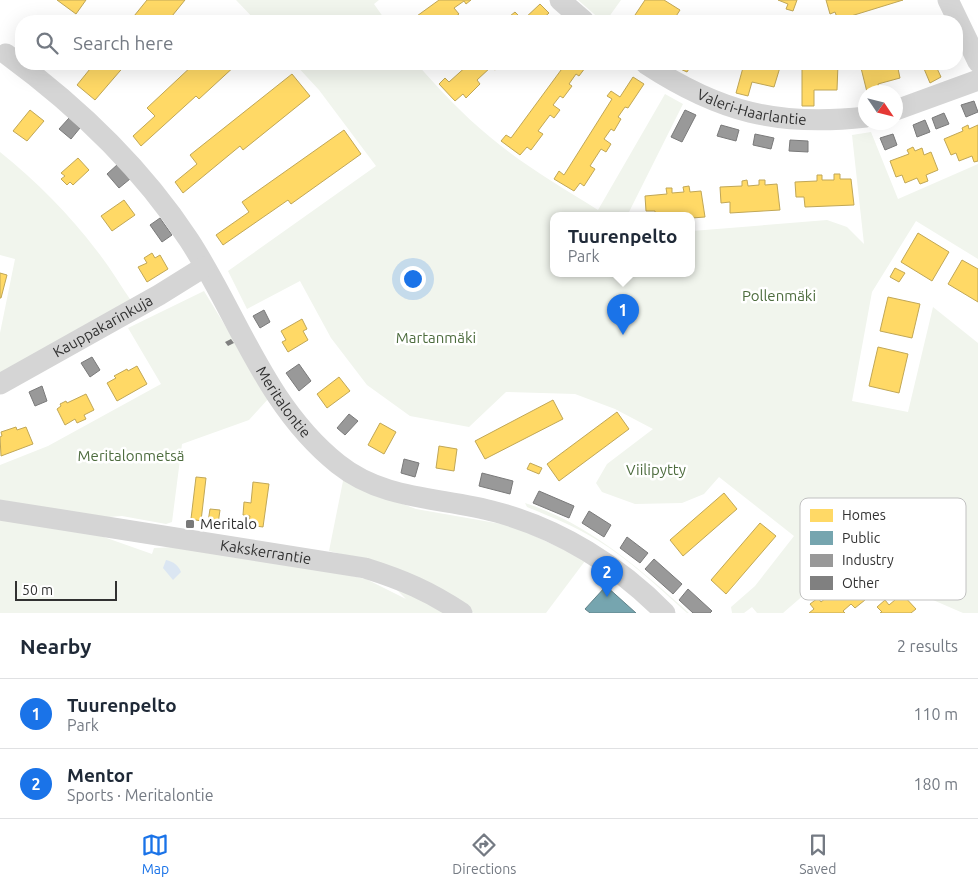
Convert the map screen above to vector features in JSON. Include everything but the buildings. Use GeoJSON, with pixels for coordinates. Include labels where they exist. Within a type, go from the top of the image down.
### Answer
{"type":"FeatureCollection","features":[{"type":"Feature","properties":{"kind":"street"},"geometry":{"type":"LineString","coordinates":[[560,0],[577,15]]}},
{"type":"Feature","properties":{"kind":"street"},"geometry":{"type":"LineString","coordinates":[[948,0],[955,15]]}},
{"type":"Feature","properties":{"kind":"street"},"geometry":{"type":"LineString","coordinates":[[963,31],[978,62]]}},
{"type":"Feature","properties":{"kind":"street","name":"Meritalontie"},"geometry":{"type":"LineString","coordinates":[[6,54],[15,61]]}},
{"type":"Feature","properties":{"kind":"street","name":"Meritalontie"},"geometry":{"type":"LineString","coordinates":[[26,70],[68,104],[116,149],[160,200],[190,242],[266,380],[304,431],[336,463],[350,473],[385,490],[496,512],[560,537],[593,555],[623,576],[665,613]]}},
{"type":"Feature","properties":{"kind":"street","name":"Valeri-Haarlantie"},"geometry":{"type":"LineString","coordinates":[[656,70],[700,95],[750,113],[812,121],[858,118]]}},
{"type":"Feature","properties":{"kind":"street"},"geometry":{"type":"LineString","coordinates":[[903,107],[978,80]]}},
{"type":"Feature","properties":{"kind":"street","name":"Kauppakarinkuja"},"geometry":{"type":"LineString","coordinates":[[0,384],[151,300],[204,267]]}},
{"type":"Feature","properties":{"kind":"street","name":"Kakskerrantie"},"geometry":{"type":"LineString","coordinates":[[0,510],[365,568],[400,579],[428,592],[462,613]]}},
{"type":"Feature","properties":{"kind":"green space"},"geometry":{"type":"Polygon","coordinates":[[[236,0],[379,0],[374,4],[382,15],[250,15],[236,0]]]}},
{"type":"Feature","properties":{"kind":"green space"},"geometry":{"type":"Polygon","coordinates":[[[578,0],[621,0],[610,15],[595,15],[578,0]]]}},
{"type":"Feature","properties":{"kind":"green space"},"geometry":{"type":"Polygon","coordinates":[[[301,70],[422,70],[480,129],[542,175],[598,210],[665,94],[683,104],[629,212],[550,212],[550,277],[695,277],[695,231],[827,220],[847,227],[864,244],[852,135],[871,132],[898,199],[978,164],[978,259],[916,221],[872,292],[852,401],[908,412],[933,307],[978,343],[978,613],[963,613],[933,600],[966,600],[966,498],[800,498],[800,598],[783,613],[757,613],[752,607],[744,613],[732,613],[731,607],[755,586],[794,536],[719,477],[704,494],[682,503],[635,504],[602,492],[596,483],[607,464],[653,429],[615,409],[575,394],[506,392],[469,427],[410,416],[367,385],[331,338],[300,281],[247,309],[228,271],[376,166],[319,90],[301,70]]]}},
{"type":"Feature","properties":{"kind":"green space"},"geometry":{"type":"Polygon","coordinates":[[[0,152],[39,186],[75,224],[102,257],[132,302],[0,374],[0,333],[15,259],[0,255],[0,152]]]}},
{"type":"Feature","properties":{"kind":"green space","name":"Meritalonmetsä"},"geometry":{"type":"Polygon","coordinates":[[[204,291],[269,398],[249,420],[182,444],[172,522],[166,524],[122,516],[96,518],[0,503],[0,465],[48,446],[161,384],[128,328],[204,291]]]}},
{"type":"Feature","properties":{"kind":"green space"},"geometry":{"type":"Polygon","coordinates":[[[344,476],[387,498],[416,509],[513,526],[585,561],[546,613],[474,613],[377,563],[329,551],[344,476]]]}},
{"type":"Feature","properties":{"kind":"green space"},"geometry":{"type":"Polygon","coordinates":[[[525,503],[549,512],[593,535],[633,564],[689,613],[609,548],[572,526],[527,507],[525,503]]]}},
{"type":"Feature","properties":{"kind":"green space"},"geometry":{"type":"Polygon","coordinates":[[[0,519],[101,536],[152,554],[154,548],[176,547],[258,557],[366,579],[406,599],[389,582],[446,613],[0,613],[0,519]]]}},
{"type":"Feature","properties":{"kind":"shaded area"},"geometry":{"type":"Polygon","coordinates":[[[166,560],[179,567],[181,572],[173,580],[163,568],[166,560]]]}},
{"type":"Feature","properties":{"kind":"place","name":"Tuurenpelto"},"geometry":{"type":"Point","coordinates":[623,335]}},
{"type":"Feature","properties":{"kind":"place","name":"Meritalo"},"geometry":{"type":"Point","coordinates":[190,524]}},
{"type":"Feature","properties":{"kind":"place","name":"Mentor"},"geometry":{"type":"Point","coordinates":[607,597]}},
{"type":"Feature","properties":{"kind":"park label","name":"Pollenmäki"},"geometry":{"type":"Point","coordinates":[779,296]}},
{"type":"Feature","properties":{"kind":"park label","name":"Martanmäki"},"geometry":{"type":"Point","coordinates":[436,338]}},
{"type":"Feature","properties":{"kind":"park label","name":"Viilipytty"},"geometry":{"type":"Point","coordinates":[656,470]}}]}
